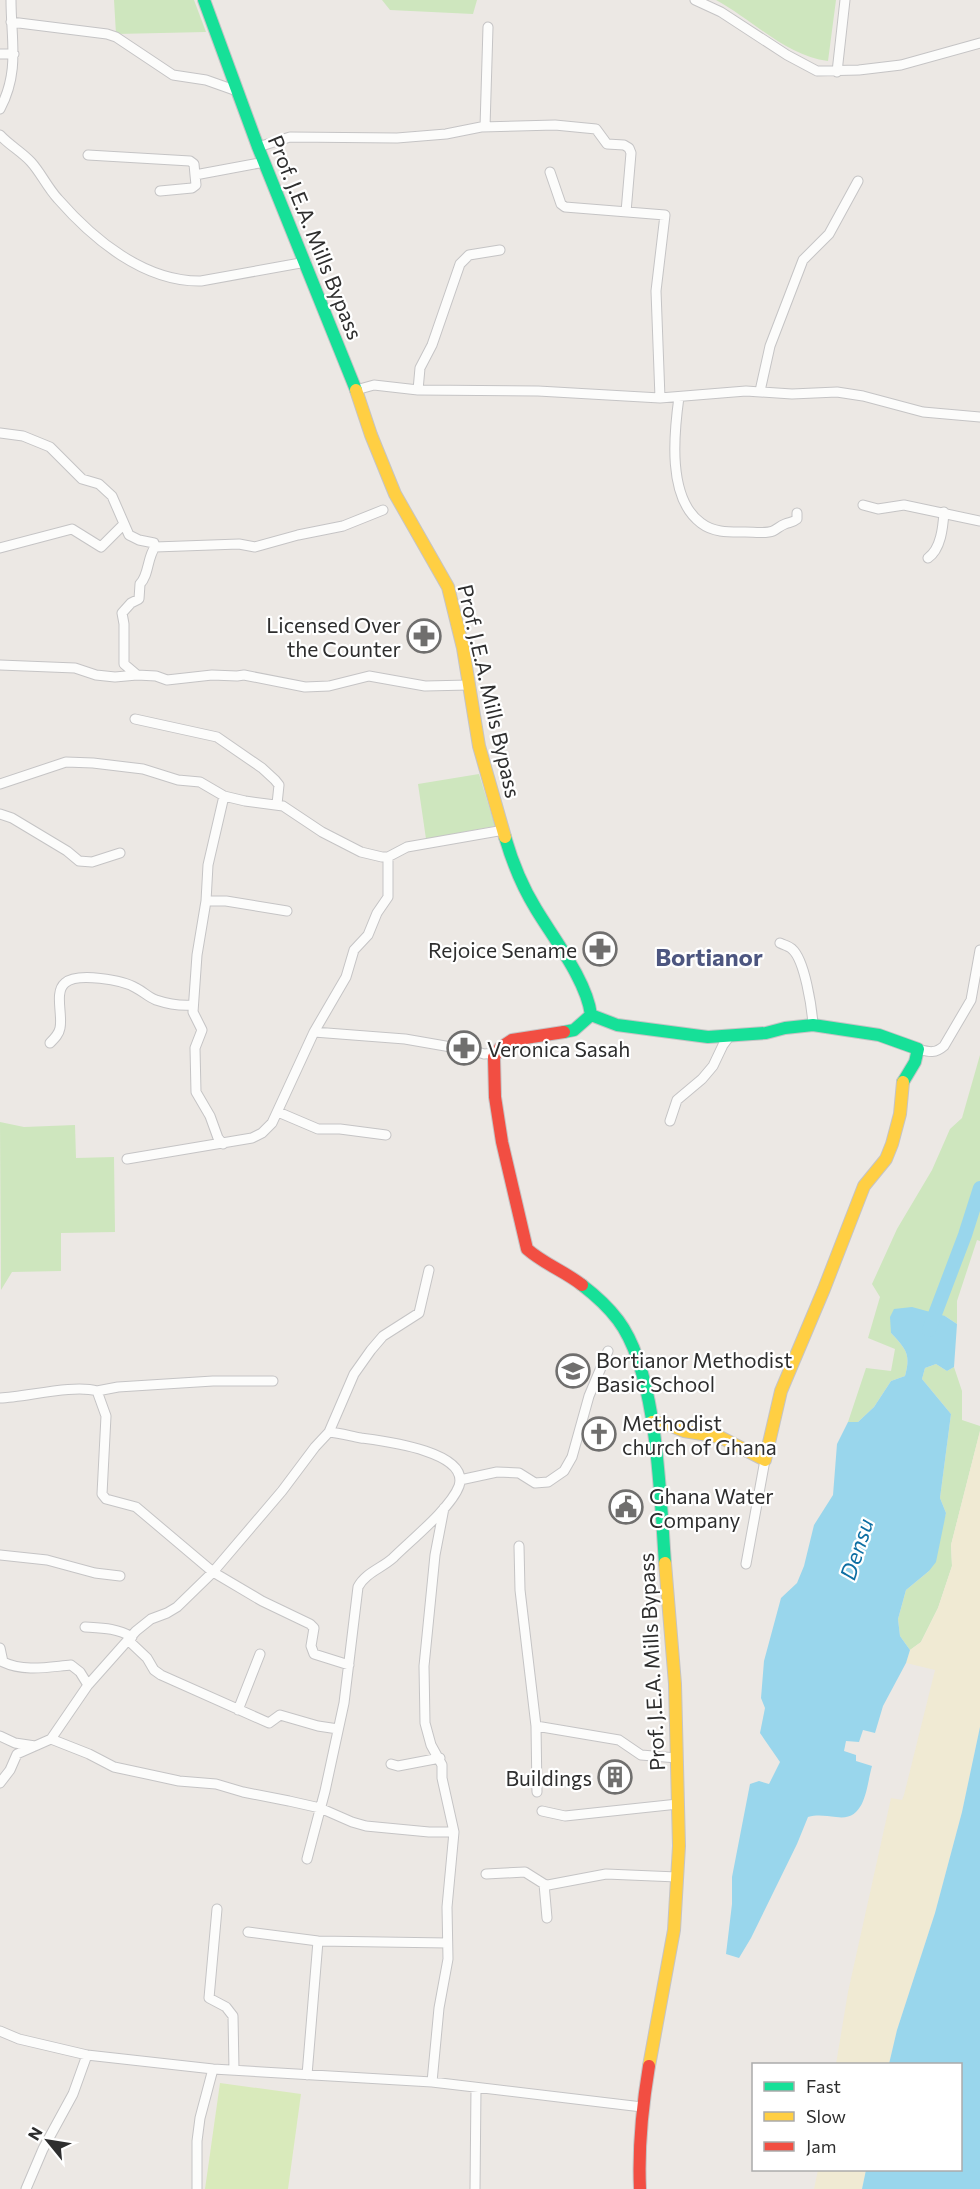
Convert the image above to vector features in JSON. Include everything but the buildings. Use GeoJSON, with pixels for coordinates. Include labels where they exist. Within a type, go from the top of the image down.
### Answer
{"type":"FeatureCollection","features":[{"type":"Feature","properties":{"kind":"street"},"geometry":{"type":"LineString","coordinates":[[0,109],[12,79],[14,54],[11,0]]}},
{"type":"Feature","properties":{"kind":"street","name":"Prof. J.E.A. Mills Bypass"},"geometry":{"type":"LineString","coordinates":[[204,0],[258,147],[306,262],[395,494],[448,587],[463,648],[479,746],[515,867],[534,906],[577,977],[590,1006],[591,1016]]}},
{"type":"Feature","properties":{"kind":"street"},"geometry":{"type":"LineString","coordinates":[[695,0],[721,12],[787,55],[817,71],[837,72],[901,65],[980,43]]}},
{"type":"Feature","properties":{"kind":"street"},"geometry":{"type":"LineString","coordinates":[[837,72],[845,0]]}},
{"type":"Feature","properties":{"kind":"street"},"geometry":{"type":"LineString","coordinates":[[11,22],[107,34],[116,37],[173,75],[206,80],[237,91]]}},
{"type":"Feature","properties":{"kind":"street"},"geometry":{"type":"LineString","coordinates":[[485,127],[488,27]]}},
{"type":"Feature","properties":{"kind":"street"},"geometry":{"type":"LineString","coordinates":[[0,54],[14,54]]}},
{"type":"Feature","properties":{"kind":"street"},"geometry":{"type":"LineString","coordinates":[[258,147],[290,137],[397,138],[446,134],[485,127],[555,125],[596,129],[607,144],[624,145],[631,153],[626,212]]}},
{"type":"Feature","properties":{"kind":"street"},"geometry":{"type":"LineString","coordinates":[[0,135],[16,151],[29,159],[59,200],[108,247],[158,274],[184,282],[201,281],[306,262]]}},
{"type":"Feature","properties":{"kind":"street"},"geometry":{"type":"LineString","coordinates":[[88,155],[190,161],[194,164],[196,185],[192,188],[160,191]]}},
{"type":"Feature","properties":{"kind":"street"},"geometry":{"type":"LineString","coordinates":[[195,174],[265,162]]}},
{"type":"Feature","properties":{"kind":"street"},"geometry":{"type":"LineString","coordinates":[[550,172],[561,204],[565,207],[665,215],[656,291],[660,398]]}},
{"type":"Feature","properties":{"kind":"street"},"geometry":{"type":"LineString","coordinates":[[760,391],[770,346],[803,260],[829,234],[858,181]]}},
{"type":"Feature","properties":{"kind":"street"},"geometry":{"type":"LineString","coordinates":[[418,390],[420,368],[432,345],[460,264],[469,255],[500,250]]}},
{"type":"Feature","properties":{"kind":"street"},"geometry":{"type":"LineString","coordinates":[[356,390],[374,385],[418,390],[538,391],[660,398],[760,391],[792,394],[837,392],[863,396],[923,412],[980,417]]}},
{"type":"Feature","properties":{"kind":"street"},"geometry":{"type":"LineString","coordinates":[[679,397],[674,434],[679,484],[685,506],[701,523],[714,530],[727,532],[772,532],[783,525],[793,523],[797,519],[797,513]]}},
{"type":"Feature","properties":{"kind":"street"},"geometry":{"type":"LineString","coordinates":[[0,433],[22,436],[50,447],[82,480],[99,484],[112,496],[129,535],[154,543],[155,547]]}},
{"type":"Feature","properties":{"kind":"street"},"geometry":{"type":"LineString","coordinates":[[863,505],[878,508],[904,505],[980,521]]}},
{"type":"Feature","properties":{"kind":"street"},"geometry":{"type":"LineString","coordinates":[[155,547],[239,544],[255,547],[343,526],[383,510]]}},
{"type":"Feature","properties":{"kind":"street"},"geometry":{"type":"LineString","coordinates":[[928,558],[934,554],[943,526],[944,512]]}},
{"type":"Feature","properties":{"kind":"street"},"geometry":{"type":"LineString","coordinates":[[0,548],[72,529],[101,547],[124,524]]}},
{"type":"Feature","properties":{"kind":"street"},"geometry":{"type":"LineString","coordinates":[[137,675],[124,664],[122,613],[131,603],[139,599],[140,584],[145,579],[150,555],[155,547]]}},
{"type":"Feature","properties":{"kind":"street"},"geometry":{"type":"LineString","coordinates":[[0,664],[75,668],[96,675],[156,676],[167,680],[212,675],[244,675],[305,687],[329,687],[369,676],[425,686],[469,685]]}},
{"type":"Feature","properties":{"kind":"street"},"geometry":{"type":"LineString","coordinates":[[135,719],[209,734],[224,741],[275,780],[279,785],[277,804]]}},
{"type":"Feature","properties":{"kind":"street"},"geometry":{"type":"LineString","coordinates":[[0,784],[66,762],[143,769],[178,780],[200,782],[224,796],[245,801],[277,804],[295,812],[322,832],[361,852],[388,857],[407,847],[504,830]]}},
{"type":"Feature","properties":{"kind":"street"},"geometry":{"type":"LineString","coordinates":[[223,1144],[196,1092],[195,1048],[202,1030],[193,1012],[193,1005],[197,955],[206,901],[208,865],[224,796]]}},
{"type":"Feature","properties":{"kind":"street"},"geometry":{"type":"LineString","coordinates":[[0,814],[12,818],[79,861],[92,862],[120,852]]}},
{"type":"Feature","properties":{"kind":"street"},"geometry":{"type":"LineString","coordinates":[[127,1159],[252,1138],[262,1133],[272,1123],[314,1032],[346,977],[354,950],[368,935],[377,914],[388,897],[388,857]]}},
{"type":"Feature","properties":{"kind":"street"},"geometry":{"type":"LineString","coordinates":[[206,901],[226,901],[287,911]]}},
{"type":"Feature","properties":{"kind":"street"},"geometry":{"type":"LineString","coordinates":[[780,943],[792,948],[798,958],[812,1007],[813,1025]]}},
{"type":"Feature","properties":{"kind":"street"},"geometry":{"type":"LineString","coordinates":[[314,1032],[405,1039],[462,1047],[484,1054],[496,1053],[512,1040],[574,1030],[591,1016],[617,1024],[677,1034],[729,1037],[813,1025],[879,1035],[931,1053],[944,1046],[970,1000],[980,950]]}},
{"type":"Feature","properties":{"kind":"street"},"geometry":{"type":"LineString","coordinates":[[51,1043],[61,1026],[60,991],[65,983],[81,976],[136,988],[145,995],[158,1000],[182,1006],[193,1005]]}},
{"type":"Feature","properties":{"kind":"street"},"geometry":{"type":"LineString","coordinates":[[670,1121],[677,1100],[702,1079],[713,1066],[729,1037]]}},
{"type":"Feature","properties":{"kind":"street"},"geometry":{"type":"LineString","coordinates":[[746,1564],[765,1460],[781,1391],[864,1186],[886,1159],[900,1114],[903,1081],[915,1062],[918,1049]]}},
{"type":"Feature","properties":{"kind":"street","name":"Prof. J.E.A. Mills Bypass"},"geometry":{"type":"LineString","coordinates":[[496,1053],[493,1070],[495,1097],[502,1142],[524,1242],[527,1249],[540,1261],[571,1276],[589,1290],[619,1321],[638,1358],[652,1422],[675,1684],[677,1877],[674,1930],[642,2107],[638,2153],[640,2189]]}},
{"type":"Feature","properties":{"kind":"street"},"geometry":{"type":"LineString","coordinates":[[278,1112],[318,1129],[340,1129],[386,1135]]}},
{"type":"Feature","properties":{"kind":"street"},"geometry":{"type":"LineString","coordinates":[[0,1783],[10,1770],[17,1754],[51,1738],[88,1685],[130,1639],[151,1619],[177,1607],[213,1572],[282,1491],[329,1432],[354,1374],[365,1358],[383,1336],[419,1313],[429,1270]]}},
{"type":"Feature","properties":{"kind":"street"},"geometry":{"type":"LineString","coordinates":[[460,1480],[497,1472],[519,1473],[535,1483],[548,1482],[564,1471],[572,1457],[589,1396],[608,1351]]}},
{"type":"Feature","properties":{"kind":"street"},"geometry":{"type":"LineString","coordinates":[[0,1398],[87,1388],[97,1391],[118,1387],[213,1381],[273,1381]]}},
{"type":"Feature","properties":{"kind":"street"},"geometry":{"type":"LineString","coordinates":[[97,1391],[106,1416],[102,1494],[106,1499],[136,1507],[213,1572],[262,1601],[310,1624],[314,1628],[310,1646],[314,1654],[349,1665]]}},
{"type":"Feature","properties":{"kind":"street"},"geometry":{"type":"LineString","coordinates":[[652,1422],[666,1424],[684,1431],[720,1437],[765,1460]]}},
{"type":"Feature","properties":{"kind":"street"},"geometry":{"type":"LineString","coordinates":[[307,1859],[338,1729],[360,1584],[390,1560],[444,1508],[458,1488],[460,1480],[456,1468],[446,1461],[419,1450],[396,1442],[329,1432]]}},
{"type":"Feature","properties":{"kind":"street"},"geometry":{"type":"LineString","coordinates":[[432,2082],[439,2008],[448,1959],[447,1907],[454,1832],[440,1758],[431,1745],[425,1723],[424,1666],[435,1555],[444,1508]]}},
{"type":"Feature","properties":{"kind":"street"},"geometry":{"type":"LineString","coordinates":[[519,1546],[520,1590],[536,1726],[537,1792]]}},
{"type":"Feature","properties":{"kind":"street"},"geometry":{"type":"LineString","coordinates":[[0,1555],[47,1560],[95,1573],[120,1576]]}},
{"type":"Feature","properties":{"kind":"street"},"geometry":{"type":"LineString","coordinates":[[85,1627],[109,1628],[124,1632],[147,1658],[154,1670],[161,1675],[269,1723],[280,1715],[338,1729]]}},
{"type":"Feature","properties":{"kind":"street"},"geometry":{"type":"LineString","coordinates":[[0,1648],[3,1662],[13,1667],[71,1665],[80,1672],[88,1685]]}},
{"type":"Feature","properties":{"kind":"street"},"geometry":{"type":"LineString","coordinates":[[237,1710],[260,1654]]}},
{"type":"Feature","properties":{"kind":"street"},"geometry":{"type":"LineString","coordinates":[[536,1726],[619,1740],[641,1755],[677,1758]]}},
{"type":"Feature","properties":{"kind":"street"},"geometry":{"type":"LineString","coordinates":[[0,1736],[15,1743],[38,1746]]}},
{"type":"Feature","properties":{"kind":"street"},"geometry":{"type":"LineString","coordinates":[[51,1738],[114,1767],[179,1780],[216,1784],[320,1809],[352,1822],[376,1828],[454,1832]]}},
{"type":"Feature","properties":{"kind":"street"},"geometry":{"type":"LineString","coordinates":[[391,1764],[398,1766],[440,1758]]}},
{"type":"Feature","properties":{"kind":"street"},"geometry":{"type":"LineString","coordinates":[[542,1811],[565,1816],[678,1804]]}},
{"type":"Feature","properties":{"kind":"street"},"geometry":{"type":"LineString","coordinates":[[486,1874],[525,1872],[544,1884],[606,1874],[677,1877]]}},
{"type":"Feature","properties":{"kind":"street"},"geometry":{"type":"LineString","coordinates":[[544,1884],[547,1918]]}},
{"type":"Feature","properties":{"kind":"street"},"geometry":{"type":"LineString","coordinates":[[217,1909],[209,1998],[226,2007],[233,2016],[234,2069]]}},
{"type":"Feature","properties":{"kind":"street"},"geometry":{"type":"LineString","coordinates":[[248,1932],[318,1941],[447,1943]]}},
{"type":"Feature","properties":{"kind":"street"},"geometry":{"type":"LineString","coordinates":[[307,2075],[318,1941]]}},
{"type":"Feature","properties":{"kind":"street"},"geometry":{"type":"LineString","coordinates":[[0,2031],[19,2039],[87,2055],[213,2069],[432,2082],[642,2107]]}},
{"type":"Feature","properties":{"kind":"street"},"geometry":{"type":"LineString","coordinates":[[26,2189],[43,2149],[73,2094],[87,2055]]}},
{"type":"Feature","properties":{"kind":"street"},"geometry":{"type":"LineString","coordinates":[[197,2189],[199,2130],[213,2069]]}},
{"type":"Feature","properties":{"kind":"street"},"geometry":{"type":"LineString","coordinates":[[475,2189],[476,2088]]}},
{"type":"Feature","properties":{"kind":"green space"},"geometry":{"type":"Polygon","coordinates":[[[114,0],[194,0],[206,32],[116,34],[114,0]]]}},
{"type":"Feature","properties":{"kind":"green space"},"geometry":{"type":"Polygon","coordinates":[[[382,0],[477,0],[473,14],[390,10],[382,0]]]}},
{"type":"Feature","properties":{"kind":"green space"},"geometry":{"type":"Polygon","coordinates":[[[716,0],[836,0],[828,61],[813,58],[784,45],[716,0]]]}},
{"type":"Feature","properties":{"kind":"green space"},"geometry":{"type":"Polygon","coordinates":[[[479,774],[495,826],[426,839],[418,784],[479,774]]]}},
{"type":"Feature","properties":{"kind":"green space"},"geometry":{"type":"Polygon","coordinates":[[[980,1055],[980,1241],[977,1240],[957,1301],[957,1324],[945,1316],[891,1333],[906,1352],[905,1376],[891,1381],[874,1407],[858,1422],[848,1422],[866,1368],[891,1371],[895,1349],[868,1338],[880,1297],[872,1284],[897,1229],[932,1170],[950,1129],[962,1118],[980,1055]]]}},
{"type":"Feature","properties":{"kind":"green space"},"geometry":{"type":"Polygon","coordinates":[[[0,1122],[24,1127],[75,1125],[76,1158],[114,1157],[115,1232],[61,1233],[61,1271],[12,1272],[1,1290],[0,1122]]]}},
{"type":"Feature","properties":{"kind":"green space"},"geometry":{"type":"Polygon","coordinates":[[[936,1364],[947,1371],[954,1367],[962,1391],[962,1420],[980,1426],[980,1431],[951,1545],[952,1566],[938,1608],[921,1642],[910,1650],[900,1636],[898,1619],[906,1590],[929,1571],[946,1513],[940,1498],[951,1414],[922,1379],[925,1368],[936,1364]]]}},
{"type":"Feature","properties":{"kind":"green space"},"geometry":{"type":"Polygon","coordinates":[[[220,2083],[301,2094],[288,2189],[205,2189],[220,2083]]]}},
{"type":"Feature","properties":{"kind":"sand"},"geometry":{"type":"Polygon","coordinates":[[[980,1431],[980,1727],[962,1812],[935,1913],[897,2030],[889,2063],[836,2063],[848,1992],[891,1798],[902,1800],[904,1795],[935,1670],[906,1663],[910,1650],[921,1642],[938,1608],[952,1566],[951,1545],[980,1431]]]}},
{"type":"Feature","properties":{"kind":"sand"},"geometry":{"type":"Polygon","coordinates":[[[818,2171],[866,2171],[862,2189],[814,2189],[818,2171]]]}},
{"type":"Feature","properties":{"kind":"water"},"geometry":{"type":"Polygon","coordinates":[[[912,1307],[945,1316],[957,1324],[954,1367],[947,1371],[936,1364],[925,1368],[922,1379],[951,1414],[940,1498],[946,1513],[936,1562],[929,1571],[906,1590],[898,1619],[900,1636],[910,1650],[906,1663],[883,1706],[875,1733],[863,1730],[859,1742],[846,1741],[844,1751],[856,1755],[856,1761],[872,1766],[863,1801],[859,1809],[846,1817],[819,1815],[808,1817],[751,1938],[739,1958],[726,1954],[732,1904],[732,1877],[750,1784],[759,1781],[769,1784],[780,1762],[760,1733],[765,1708],[761,1698],[764,1661],[781,1598],[797,1583],[804,1566],[814,1525],[833,1495],[837,1444],[848,1422],[858,1422],[874,1407],[891,1381],[905,1376],[906,1352],[891,1333],[890,1317],[894,1309],[912,1307]]]}},
{"type":"Feature","properties":{"kind":"water"},"geometry":{"type":"Polygon","coordinates":[[[980,1727],[980,2189],[862,2189],[866,2171],[962,2171],[962,2063],[889,2063],[897,2030],[935,1913],[962,1812],[980,1727]]]}},
{"type":"Feature","properties":{"kind":"waterway","name":"Densu"},"geometry":{"type":"LineString","coordinates":[[929,1330],[980,1188]]}},
{"type":"Feature","properties":{"kind":"traffic: fast"},"geometry":{"type":"LineString","coordinates":[[204,0],[258,147],[356,390]]}},
{"type":"Feature","properties":{"kind":"traffic: fast"},"geometry":{"type":"LineString","coordinates":[[505,837],[514,865],[527,892],[577,974],[588,1002],[591,1015],[574,1030],[564,1032]]}},
{"type":"Feature","properties":{"kind":"traffic: fast"},"geometry":{"type":"LineString","coordinates":[[591,1015],[617,1025],[708,1037],[766,1033],[813,1025],[879,1035],[918,1049],[915,1062],[903,1082]]}},
{"type":"Feature","properties":{"kind":"traffic: fast"},"geometry":{"type":"LineString","coordinates":[[582,1285],[618,1320],[631,1343],[642,1371],[655,1437],[665,1563]]}},
{"type":"Feature","properties":{"kind":"traffic: slow"},"geometry":{"type":"LineString","coordinates":[[356,390],[395,494],[448,587],[463,648],[479,746],[505,837]]}},
{"type":"Feature","properties":{"kind":"traffic: slow"},"geometry":{"type":"LineString","coordinates":[[652,1422],[666,1424],[684,1431],[720,1437],[765,1460],[781,1391],[864,1186],[886,1159],[892,1144],[900,1114],[903,1082]]}},
{"type":"Feature","properties":{"kind":"traffic: slow"},"geometry":{"type":"LineString","coordinates":[[649,2066],[674,1930],[679,1846],[675,1684],[665,1563]]}},
{"type":"Feature","properties":{"kind":"traffic: jam"},"geometry":{"type":"LineString","coordinates":[[564,1032],[512,1040],[500,1048],[494,1057],[495,1097],[502,1142],[527,1249],[582,1285]]}},
{"type":"Feature","properties":{"kind":"traffic: jam"},"geometry":{"type":"LineString","coordinates":[[640,2189],[641,2128],[649,2066]]}},
{"type":"Feature","properties":{"kind":"place","name":"Licensed Over the Counter"},"geometry":{"type":"Point","coordinates":[424,636]}},
{"type":"Feature","properties":{"kind":"place","name":"Rejoice Sename"},"geometry":{"type":"Point","coordinates":[600,949]}},
{"type":"Feature","properties":{"kind":"place","name":"Veronica Sasah"},"geometry":{"type":"Point","coordinates":[464,1048]}},
{"type":"Feature","properties":{"kind":"place","name":"Bortianor Methodist Basic School"},"geometry":{"type":"Point","coordinates":[573,1371]}},
{"type":"Feature","properties":{"kind":"place","name":"Methodist church of Ghana"},"geometry":{"type":"Point","coordinates":[599,1434]}},
{"type":"Feature","properties":{"kind":"place","name":"Ghana Water Company"},"geometry":{"type":"Point","coordinates":[626,1507]}},
{"type":"Feature","properties":{"kind":"place","name":"Buildings"},"geometry":{"type":"Point","coordinates":[615,1777]}},
{"type":"Feature","properties":{"kind":"district","name":"Bortianor"},"geometry":{"type":"Point","coordinates":[709,956]}}]}
